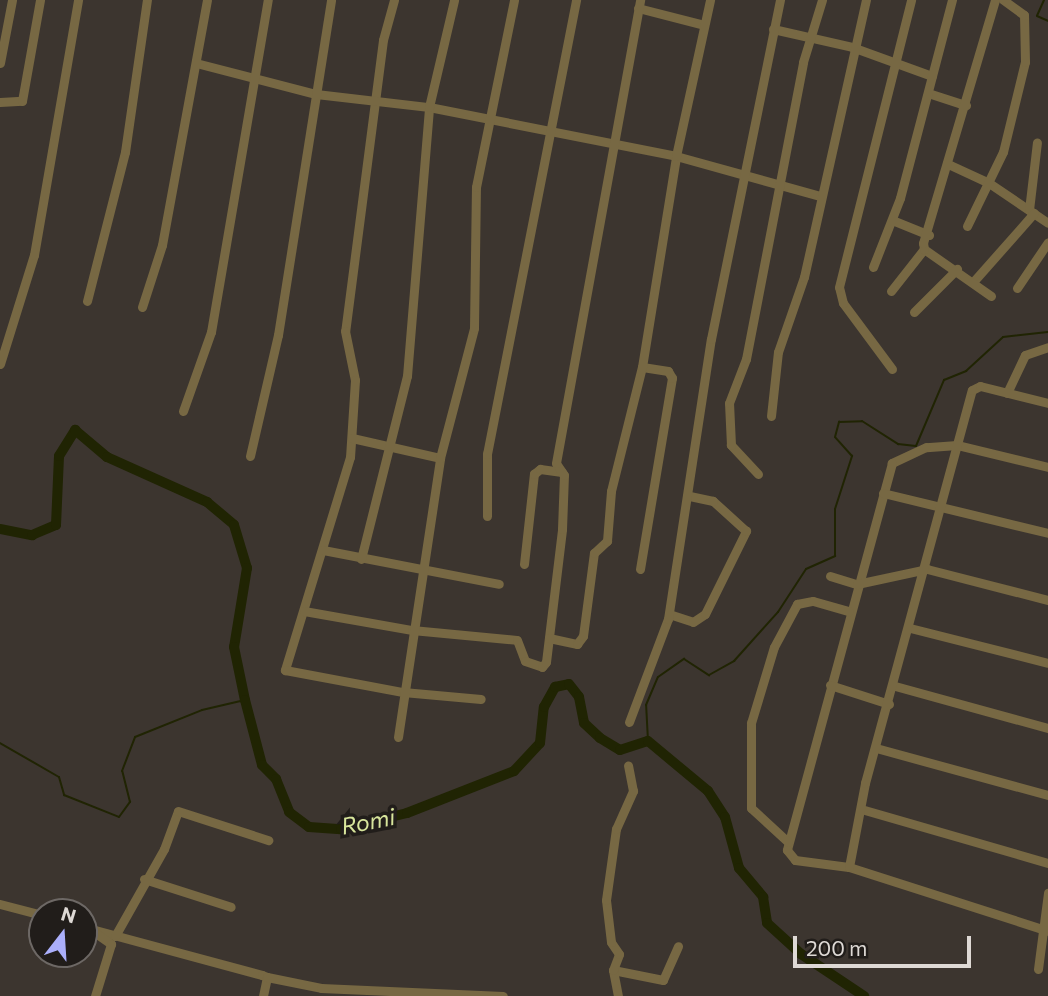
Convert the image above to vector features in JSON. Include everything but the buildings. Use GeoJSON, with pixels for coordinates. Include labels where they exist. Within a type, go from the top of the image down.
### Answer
{"type":"FeatureCollection","features":[{"type":"Feature","properties":{"kind":"street"},"geometry":{"type":"LineString","coordinates":[[0,63],[12,0]]}},
{"type":"Feature","properties":{"kind":"street"},"geometry":{"type":"LineString","coordinates":[[0,102],[22,100],[40,0]]}},
{"type":"Feature","properties":{"kind":"street"},"geometry":{"type":"LineString","coordinates":[[0,365],[34,255],[78,0]]}},
{"type":"Feature","properties":{"kind":"street"},"geometry":{"type":"LineString","coordinates":[[87,301],[125,152],[147,0]]}},
{"type":"Feature","properties":{"kind":"street"},"geometry":{"type":"LineString","coordinates":[[142,307],[162,245],[207,0]]}},
{"type":"Feature","properties":{"kind":"street"},"geometry":{"type":"LineString","coordinates":[[183,411],[211,332],[268,0]]}},
{"type":"Feature","properties":{"kind":"street"},"geometry":{"type":"LineString","coordinates":[[250,456],[278,335],[331,0]]}},
{"type":"Feature","properties":{"kind":"street"},"geometry":{"type":"LineString","coordinates":[[394,0],[374,101],[345,331],[355,380],[352,438],[287,673],[403,692],[481,699]]}},
{"type":"Feature","properties":{"kind":"street"},"geometry":{"type":"LineString","coordinates":[[361,559],[407,376],[429,107],[454,0]]}},
{"type":"Feature","properties":{"kind":"street"},"geometry":{"type":"LineString","coordinates":[[398,737],[440,457],[474,328],[476,187],[486,119],[514,0]]}},
{"type":"Feature","properties":{"kind":"street"},"geometry":{"type":"LineString","coordinates":[[487,516],[487,453],[576,0]]}},
{"type":"Feature","properties":{"kind":"street"},"geometry":{"type":"LineString","coordinates":[[550,638],[577,643],[583,636],[594,553],[607,541],[614,480],[642,367],[676,156],[710,0]]}},
{"type":"Feature","properties":{"kind":"street"},"geometry":{"type":"LineString","coordinates":[[629,722],[669,614],[690,496],[695,435],[740,176],[780,0]]}},
{"type":"Feature","properties":{"kind":"street"},"geometry":{"type":"LineString","coordinates":[[758,474],[732,445],[729,403],[746,359],[782,185],[803,62],[813,38],[822,0]]}},
{"type":"Feature","properties":{"kind":"street"},"geometry":{"type":"LineString","coordinates":[[771,415],[778,352],[804,277],[852,47],[866,0]]}},
{"type":"Feature","properties":{"kind":"street"},"geometry":{"type":"LineString","coordinates":[[892,369],[839,294],[893,62],[911,0]]}},
{"type":"Feature","properties":{"kind":"street"},"geometry":{"type":"LineString","coordinates":[[873,267],[892,220],[952,0]]}},
{"type":"Feature","properties":{"kind":"street"},"geometry":{"type":"LineString","coordinates":[[891,291],[924,249],[995,0]]}},
{"type":"Feature","properties":{"kind":"street"},"geometry":{"type":"LineString","coordinates":[[967,226],[1003,152],[1025,62],[1024,15],[1003,0]]}},
{"type":"Feature","properties":{"kind":"street"},"geometry":{"type":"LineString","coordinates":[[304,611],[412,631],[517,640],[525,662],[542,667],[550,638],[562,529],[562,472],[556,463],[639,4],[704,25]]}},
{"type":"Feature","properties":{"kind":"street"},"geometry":{"type":"LineString","coordinates":[[773,29],[852,47],[932,76]]}},
{"type":"Feature","properties":{"kind":"street"},"geometry":{"type":"LineString","coordinates":[[196,62],[316,94],[429,107],[676,156],[740,176],[820,196]]}},
{"type":"Feature","properties":{"kind":"street"},"geometry":{"type":"LineString","coordinates":[[928,93],[966,105]]}},
{"type":"Feature","properties":{"kind":"street"},"geometry":{"type":"LineString","coordinates":[[973,282],[1031,212],[1037,142]]}},
{"type":"Feature","properties":{"kind":"street"},"geometry":{"type":"LineString","coordinates":[[948,164],[989,183],[1048,223]]}},
{"type":"Feature","properties":{"kind":"street"},"geometry":{"type":"LineString","coordinates":[[892,220],[929,235]]}},
{"type":"Feature","properties":{"kind":"street"},"geometry":{"type":"LineString","coordinates":[[1017,288],[1048,242]]}},
{"type":"Feature","properties":{"kind":"street"},"geometry":{"type":"LineString","coordinates":[[924,249],[957,269],[991,296]]}},
{"type":"Feature","properties":{"kind":"street"},"geometry":{"type":"LineString","coordinates":[[914,312],[957,269]]}},
{"type":"Feature","properties":{"kind":"street"},"geometry":{"type":"LineString","coordinates":[[1007,393],[1025,355],[1048,347]]}},
{"type":"Feature","properties":{"kind":"street"},"geometry":{"type":"LineString","coordinates":[[640,569],[672,377],[668,371],[642,367]]}},
{"type":"Feature","properties":{"kind":"street"},"geometry":{"type":"LineString","coordinates":[[849,867],[876,748],[927,569],[974,387],[1048,403]]}},
{"type":"Feature","properties":{"kind":"street"},"geometry":{"type":"LineString","coordinates":[[352,438],[391,444],[440,457]]}},
{"type":"Feature","properties":{"kind":"street"},"geometry":{"type":"LineString","coordinates":[[788,842],[849,611],[892,463],[926,447],[957,445],[1048,467]]}},
{"type":"Feature","properties":{"kind":"street"},"geometry":{"type":"LineString","coordinates":[[524,564],[534,474],[540,469],[562,472]]}},
{"type":"Feature","properties":{"kind":"street"},"geometry":{"type":"LineString","coordinates":[[883,494],[940,511],[958,509],[1048,533]]}},
{"type":"Feature","properties":{"kind":"street"},"geometry":{"type":"LineString","coordinates":[[669,614],[693,622],[705,614],[746,531],[713,501],[690,496]]}},
{"type":"Feature","properties":{"kind":"street"},"geometry":{"type":"LineString","coordinates":[[323,550],[499,584]]}},
{"type":"Feature","properties":{"kind":"street"},"geometry":{"type":"LineString","coordinates":[[830,576],[858,584],[927,569],[1048,600]]}},
{"type":"Feature","properties":{"kind":"street"},"geometry":{"type":"LineString","coordinates":[[849,611],[813,601],[797,604],[774,647],[751,723],[751,808],[788,842],[795,860],[849,867],[1044,930]]}},
{"type":"Feature","properties":{"kind":"street"},"geometry":{"type":"LineString","coordinates":[[910,628],[1048,663]]}},
{"type":"Feature","properties":{"kind":"street"},"geometry":{"type":"LineString","coordinates":[[830,685],[889,704]]}},
{"type":"Feature","properties":{"kind":"street"},"geometry":{"type":"LineString","coordinates":[[895,686],[1048,728]]}},
{"type":"Feature","properties":{"kind":"street"},"geometry":{"type":"LineString","coordinates":[[876,748],[1048,795]]}},
{"type":"Feature","properties":{"kind":"street"},"geometry":{"type":"LineString","coordinates":[[618,996],[613,970],[619,954],[611,942],[606,900],[616,829],[633,791],[628,765]]}},
{"type":"Feature","properties":{"kind":"street"},"geometry":{"type":"LineString","coordinates":[[861,809],[1048,863]]}},
{"type":"Feature","properties":{"kind":"street"},"geometry":{"type":"LineString","coordinates":[[115,936],[144,879],[167,843],[178,811],[268,840]]}},
{"type":"Feature","properties":{"kind":"street"},"geometry":{"type":"LineString","coordinates":[[144,879],[230,907]]}},
{"type":"Feature","properties":{"kind":"street"},"geometry":{"type":"LineString","coordinates":[[1038,969],[1048,893]]}},
{"type":"Feature","properties":{"kind":"street"},"geometry":{"type":"LineString","coordinates":[[0,904],[28,911]]}},
{"type":"Feature","properties":{"kind":"street"},"geometry":{"type":"LineString","coordinates":[[98,931],[321,989],[503,996]]}},
{"type":"Feature","properties":{"kind":"street"},"geometry":{"type":"LineString","coordinates":[[94,996],[111,944],[98,935]]}},
{"type":"Feature","properties":{"kind":"street"},"geometry":{"type":"LineString","coordinates":[[613,970],[663,980],[678,946]]}},
{"type":"Feature","properties":{"kind":"street"},"geometry":{"type":"LineString","coordinates":[[263,996],[267,977]]}},
{"type":"Feature","properties":{"kind":"waterway"},"geometry":{"type":"LineString","coordinates":[[1044,0],[1037,16],[1048,21]]}},
{"type":"Feature","properties":{"kind":"waterway"},"geometry":{"type":"LineString","coordinates":[[648,741],[646,705],[658,677],[684,659],[709,675],[734,661],[778,612],[806,569],[835,556],[835,509],[852,456],[835,437],[839,422],[862,421],[898,444],[916,446],[944,380],[966,371],[1003,337],[1048,332]]}},
{"type":"Feature","properties":{"kind":"waterway","name":"Romi"},"geometry":{"type":"LineString","coordinates":[[0,529],[32,535],[56,525],[59,456],[75,430],[107,457],[207,502],[234,525],[247,568],[234,647],[245,700],[262,765],[276,779],[289,812],[309,827],[341,829],[407,813],[514,771],[540,743],[544,707],[555,687],[569,684],[579,697],[584,723],[600,738],[620,750],[648,741],[708,791],[725,817],[739,868],[763,897],[767,923],[801,954],[864,996]]}},
{"type":"Feature","properties":{"kind":"waterway"},"geometry":{"type":"LineString","coordinates":[[0,743],[59,777],[64,795],[119,817],[130,802],[122,771],[135,737],[202,710],[245,700]]}}]}
